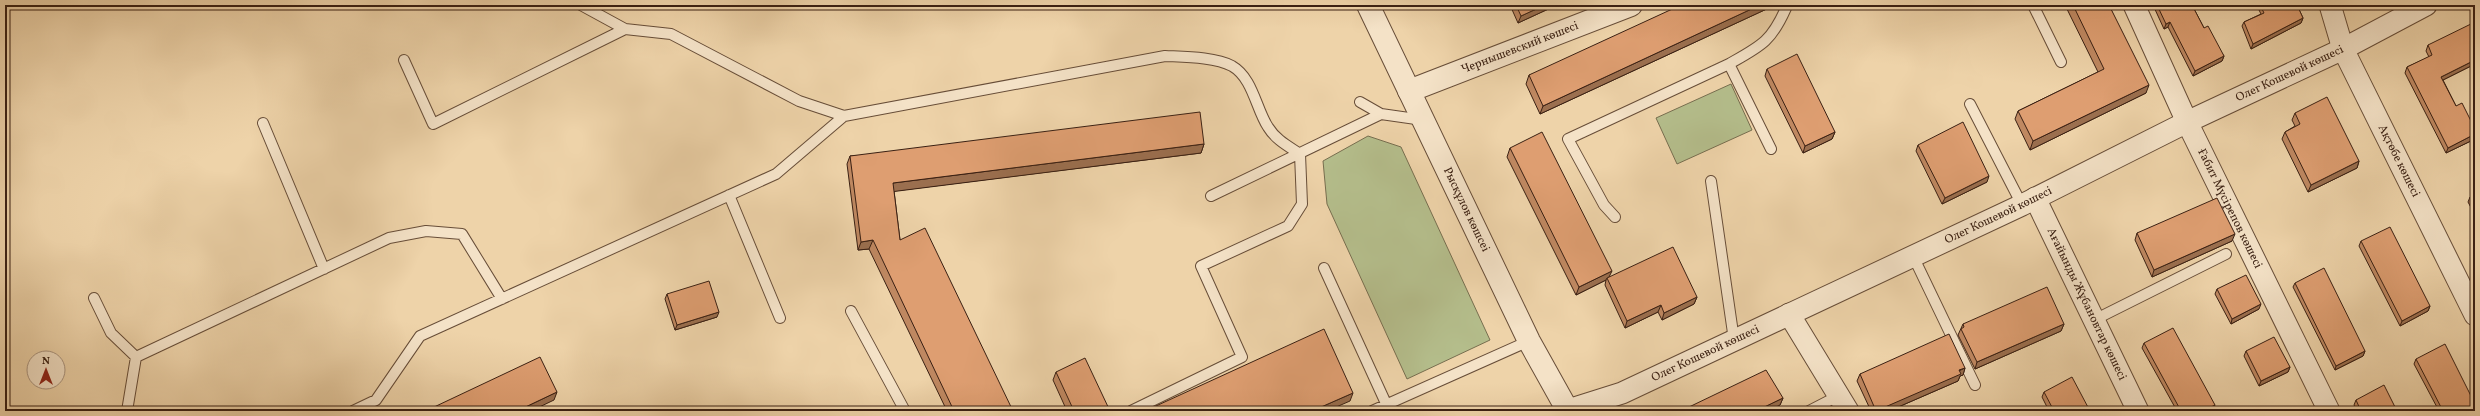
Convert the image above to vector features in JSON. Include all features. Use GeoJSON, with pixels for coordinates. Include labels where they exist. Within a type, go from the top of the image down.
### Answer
{"type":"FeatureCollection","features":[{"type":"Feature","properties":{"kind":"street","name":"Рысқұлов көшсеі"},"geometry":{"type":"LineString","coordinates":[[1368,5],[1529,341],[1567,411]]}},
{"type":"Feature","properties":{"kind":"street","name":"Чернышевский көшесі"},"geometry":{"type":"LineString","coordinates":[[1410,91],[1631,5]]}},
{"type":"Feature","properties":{"kind":"street","name":"Ғабит Мүсірепов көшесі"},"geometry":{"type":"LineString","coordinates":[[2134,5],[2186,122],[2329,411]]}},
{"type":"Feature","properties":{"kind":"street","name":"Ақтөбе көшесі"},"geometry":{"type":"LineString","coordinates":[[2330,5],[2343,48],[2475,315]]}},
{"type":"Feature","properties":{"kind":"street","name":"Олег Кошевой көшесі"},"geometry":{"type":"LineString","coordinates":[[1567,411],[1622,393],[1913,256],[2028,201],[2186,122],[2343,48],[2426,5]]}},
{"type":"Feature","properties":{"kind":"street","name":"Ағайынды Жұбановтар көшесі"},"geometry":{"type":"LineString","coordinates":[[2028,201],[2094,320],[2138,411]]}},
{"type":"Feature","properties":{"kind":"street"},"geometry":{"type":"LineString","coordinates":[[1789,314],[1844,403]]}},
{"type":"Feature","properties":{"kind":"lane"},"geometry":{"type":"LineString","coordinates":[[581,5],[625,29],[671,34],[799,101],[844,116],[1165,56],[1200,58],[1233,67],[1250,85],[1267,127],[1280,141],[1300,154]]}},
{"type":"Feature","properties":{"kind":"lane"},"geometry":{"type":"LineString","coordinates":[[1615,217],[1604,205],[1568,139],[1730,64],[1758,48],[1776,30],[1786,8],[1784,5]]}},
{"type":"Feature","properties":{"kind":"lane"},"geometry":{"type":"LineString","coordinates":[[2033,5],[2061,62]]}},
{"type":"Feature","properties":{"kind":"lane"},"geometry":{"type":"LineString","coordinates":[[404,60],[433,124],[625,29]]}},
{"type":"Feature","properties":{"kind":"lane"},"geometry":{"type":"LineString","coordinates":[[1730,64],[1771,149]]}},
{"type":"Feature","properties":{"kind":"lane"},"geometry":{"type":"LineString","coordinates":[[1360,102],[1381,114],[1423,120]]}},
{"type":"Feature","properties":{"kind":"lane"},"geometry":{"type":"LineString","coordinates":[[1970,104],[2028,201]]}},
{"type":"Feature","properties":{"kind":"lane"},"geometry":{"type":"LineString","coordinates":[[1211,196],[1381,114]]}},
{"type":"Feature","properties":{"kind":"lane"},"geometry":{"type":"LineString","coordinates":[[353,411],[376,400],[420,336],[776,174],[844,116]]}},
{"type":"Feature","properties":{"kind":"lane"},"geometry":{"type":"LineString","coordinates":[[263,123],[324,269]]}},
{"type":"Feature","properties":{"kind":"lane"},"geometry":{"type":"LineString","coordinates":[[1131,411],[1242,357],[1201,266],[1288,226],[1302,204],[1300,154]]}},
{"type":"Feature","properties":{"kind":"lane"},"geometry":{"type":"LineString","coordinates":[[1711,181],[1734,340]]}},
{"type":"Feature","properties":{"kind":"lane"},"geometry":{"type":"LineString","coordinates":[[729,195],[780,318]]}},
{"type":"Feature","properties":{"kind":"lane"},"geometry":{"type":"LineString","coordinates":[[136,357],[390,238],[426,231],[462,234],[502,299]]}},
{"type":"Feature","properties":{"kind":"lane"},"geometry":{"type":"LineString","coordinates":[[2094,320],[2226,254]]}},
{"type":"Feature","properties":{"kind":"lane"},"geometry":{"type":"LineString","coordinates":[[1913,256],[1975,385]]}},
{"type":"Feature","properties":{"kind":"lane"},"geometry":{"type":"LineString","coordinates":[[1324,268],[1388,408]]}},
{"type":"Feature","properties":{"kind":"lane"},"geometry":{"type":"LineString","coordinates":[[94,298],[111,333],[136,357]]}},
{"type":"Feature","properties":{"kind":"lane"},"geometry":{"type":"LineString","coordinates":[[851,311],[905,411]]}},
{"type":"Feature","properties":{"kind":"lane"},"geometry":{"type":"LineString","coordinates":[[1372,411],[1388,408],[1529,341]]}},
{"type":"Feature","properties":{"kind":"lane"},"geometry":{"type":"LineString","coordinates":[[127,411],[136,357]]}},
{"type":"Feature","properties":{"kind":"lane"},"geometry":{"type":"LineString","coordinates":[[1810,411],[1844,403]]}},
{"type":"Feature","properties":{"kind":"green space"},"geometry":{"type":"Polygon","coordinates":[[[1731,84],[1752,130],[1677,164],[1656,118],[1731,84]]]}},
{"type":"Feature","properties":{"kind":"green space"},"geometry":{"type":"Polygon","coordinates":[[[1368,136],[1401,147],[1490,340],[1407,379],[1327,204],[1323,161],[1368,136]]]}},
{"type":"Feature","properties":{"kind":"building"},"geometry":{"type":"Polygon","coordinates":[[[1516,5],[1545,5],[1521,16],[1516,5]]]}},
{"type":"Feature","properties":{"kind":"building"},"geometry":{"type":"Polygon","coordinates":[[[1681,5],[1760,5],[1543,106],[1529,75],[1681,5]]]}},
{"type":"Feature","properties":{"kind":"building"},"geometry":{"type":"Polygon","coordinates":[[[2073,5],[2109,5],[2149,85],[2033,141],[2018,111],[2104,69],[2073,5]]]}},
{"type":"Feature","properties":{"kind":"building"},"geometry":{"type":"Polygon","coordinates":[[[2157,5],[2192,5],[2204,28],[2208,26],[2224,56],[2195,71],[2170,22],[2166,24],[2157,5]]]}},
{"type":"Feature","properties":{"kind":"building"},"geometry":{"type":"Polygon","coordinates":[[[2260,5],[2297,5],[2303,18],[2253,44],[2244,22],[2264,13],[2260,5]]]}},
{"type":"Feature","properties":{"kind":"building"},"geometry":{"type":"Polygon","coordinates":[[[2475,22],[2475,60],[2441,77],[2456,106],[2462,103],[2475,129],[2475,134],[2448,148],[2407,67],[2432,55],[2428,45],[2475,22]]]}},
{"type":"Feature","properties":{"kind":"building"},"geometry":{"type":"Polygon","coordinates":[[[1797,54],[1835,132],[1805,146],[1767,69],[1797,54]]]}},
{"type":"Feature","properties":{"kind":"building"},"geometry":{"type":"Polygon","coordinates":[[[2327,97],[2359,161],[2311,185],[2285,132],[2300,124],[2295,113],[2327,97]]]}},
{"type":"Feature","properties":{"kind":"building"},"geometry":{"type":"Polygon","coordinates":[[[1200,112],[1204,144],[893,183],[900,240],[925,228],[1013,411],[954,411],[873,240],[861,242],[850,156],[1200,112]]]}},
{"type":"Feature","properties":{"kind":"building"},"geometry":{"type":"Polygon","coordinates":[[[1963,122],[1989,176],[1945,198],[1918,145],[1963,122]]]}},
{"type":"Feature","properties":{"kind":"building"},"geometry":{"type":"Polygon","coordinates":[[[1542,132],[1612,271],[1579,287],[1510,148],[1542,132]]]}},
{"type":"Feature","properties":{"kind":"building"},"geometry":{"type":"Polygon","coordinates":[[[2475,194],[2475,206],[2470,197],[2475,194]]]}},
{"type":"Feature","properties":{"kind":"building"},"geometry":{"type":"Polygon","coordinates":[[[2217,198],[2235,234],[2154,270],[2137,233],[2217,198]]]}},
{"type":"Feature","properties":{"kind":"building"},"geometry":{"type":"Polygon","coordinates":[[[2390,227],[2430,306],[2402,321],[2361,241],[2390,227]]]}},
{"type":"Feature","properties":{"kind":"building"},"geometry":{"type":"Polygon","coordinates":[[[1673,247],[1697,297],[1664,313],[1661,305],[1627,321],[1607,278],[1673,247]]]}},
{"type":"Feature","properties":{"kind":"building"},"geometry":{"type":"Polygon","coordinates":[[[2324,268],[2365,351],[2336,366],[2295,283],[2324,268]]]}},
{"type":"Feature","properties":{"kind":"building"},"geometry":{"type":"Polygon","coordinates":[[[2246,275],[2261,304],[2232,319],[2217,289],[2246,275]]]}},
{"type":"Feature","properties":{"kind":"building"},"geometry":{"type":"Polygon","coordinates":[[[709,281],[719,312],[677,325],[667,294],[709,281]]]}},
{"type":"Feature","properties":{"kind":"building"},"geometry":{"type":"Polygon","coordinates":[[[2047,287],[2064,324],[1977,362],[1961,329],[1964,327],[1963,324],[2047,287]]]}},
{"type":"Feature","properties":{"kind":"building"},"geometry":{"type":"Polygon","coordinates":[[[2173,328],[2215,405],[2203,411],[2181,411],[2144,343],[2173,328]]]}},
{"type":"Feature","properties":{"kind":"building"},"geometry":{"type":"Polygon","coordinates":[[[1324,329],[1353,393],[1312,411],[1145,411],[1324,329]]]}},
{"type":"Feature","properties":{"kind":"building"},"geometry":{"type":"Polygon","coordinates":[[[1949,334],[1965,368],[1959,370],[1961,374],[1876,411],[1860,374],[1949,334]]]}},
{"type":"Feature","properties":{"kind":"building"},"geometry":{"type":"Polygon","coordinates":[[[2274,337],[2290,367],[2261,381],[2246,351],[2274,337]]]}},
{"type":"Feature","properties":{"kind":"building"},"geometry":{"type":"Polygon","coordinates":[[[2445,344],[2475,404],[2475,411],[2443,411],[2416,359],[2445,344]]]}},
{"type":"Feature","properties":{"kind":"building"},"geometry":{"type":"Polygon","coordinates":[[[540,357],[557,392],[517,411],[433,411],[432,408],[540,357]]]}},
{"type":"Feature","properties":{"kind":"building"},"geometry":{"type":"Polygon","coordinates":[[[1085,358],[1110,411],[1074,411],[1056,372],[1085,358]]]}},
{"type":"Feature","properties":{"kind":"building"},"geometry":{"type":"Polygon","coordinates":[[[1766,370],[1783,398],[1756,411],[1692,411],[1689,407],[1766,370]]]}},
{"type":"Feature","properties":{"kind":"building"},"geometry":{"type":"Polygon","coordinates":[[[2072,377],[2090,411],[2054,411],[2044,392],[2072,377]]]}},
{"type":"Feature","properties":{"kind":"building"},"geometry":{"type":"Polygon","coordinates":[[[2384,385],[2397,411],[2361,411],[2356,400],[2384,385]]]}},
{"type":"Feature","properties":{"kind":"building"},"geometry":{"type":"Polygon","coordinates":[[[2310,408],[2312,411],[2304,411],[2310,408]]]}}]}
